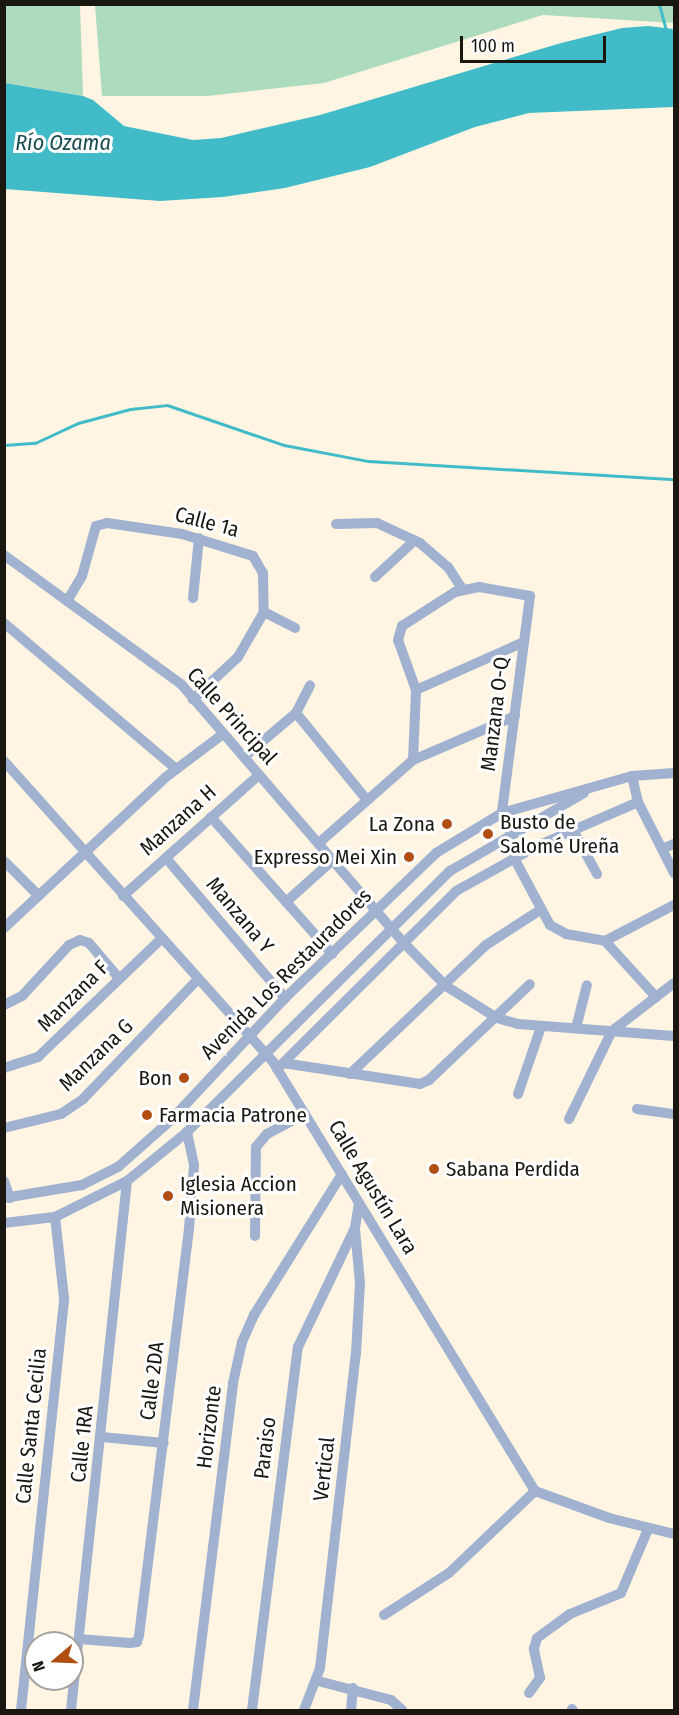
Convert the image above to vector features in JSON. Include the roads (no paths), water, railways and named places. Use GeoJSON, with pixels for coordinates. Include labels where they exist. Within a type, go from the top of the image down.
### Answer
{"type":"FeatureCollection","features":[{"type":"Feature","properties":{"kind":"street","name":"Calle 1a"},"geometry":{"type":"LineString","coordinates":[[67,601],[82,576],[96,526],[121,522],[199,538],[254,556],[263,573],[264,612]]}},
{"type":"Feature","properties":{"kind":"street"},"geometry":{"type":"LineString","coordinates":[[336,524],[377,523],[415,540],[448,567],[463,590],[402,626],[398,640],[416,690],[413,760]]}},
{"type":"Feature","properties":{"kind":"street"},"geometry":{"type":"LineString","coordinates":[[193,598],[199,538]]}},
{"type":"Feature","properties":{"kind":"street"},"geometry":{"type":"LineString","coordinates":[[375,578],[415,540]]}},
{"type":"Feature","properties":{"kind":"street","name":"Calle Principal"},"geometry":{"type":"LineString","coordinates":[[4,555],[181,684],[320,842],[403,942],[446,986],[496,1018]]}},
{"type":"Feature","properties":{"kind":"street","name":"Manzana O-Q"},"geometry":{"type":"LineString","coordinates":[[463,590],[479,587],[530,596],[502,813]]}},
{"type":"Feature","properties":{"kind":"street"},"geometry":{"type":"LineString","coordinates":[[194,699],[238,657],[264,612],[295,628]]}},
{"type":"Feature","properties":{"kind":"street"},"geometry":{"type":"LineString","coordinates":[[4,623],[176,769]]}},
{"type":"Feature","properties":{"kind":"street"},"geometry":{"type":"LineString","coordinates":[[416,690],[524,642]]}},
{"type":"Feature","properties":{"kind":"street"},"geometry":{"type":"LineString","coordinates":[[244,757],[296,713],[310,685]]}},
{"type":"Feature","properties":{"kind":"street"},"geometry":{"type":"LineString","coordinates":[[296,713],[367,800]]}},
{"type":"Feature","properties":{"kind":"street"},"geometry":{"type":"LineString","coordinates":[[320,842],[413,760],[515,716]]}},
{"type":"Feature","properties":{"kind":"street"},"geometry":{"type":"LineString","coordinates":[[4,928],[176,769],[223,734]]}},
{"type":"Feature","properties":{"kind":"street","name":"Calle Agustín Lara"},"geometry":{"type":"LineString","coordinates":[[4,761],[197,980],[264,1054],[280,1066],[305,1114],[535,1491]]}},
{"type":"Feature","properties":{"kind":"street","name":"Avenida Los Restauradores"},"geometry":{"type":"LineString","coordinates":[[7,1198],[82,1185],[118,1167],[170,1121],[285,998],[436,853],[502,813],[632,776],[675,773]]}},
{"type":"Feature","properties":{"kind":"street","name":"Manzana H"},"geometry":{"type":"LineString","coordinates":[[123,896],[259,775]]}},
{"type":"Feature","properties":{"kind":"street"},"geometry":{"type":"LineString","coordinates":[[632,776],[638,802],[675,873]]}},
{"type":"Feature","properties":{"kind":"street"},"geometry":{"type":"LineString","coordinates":[[4,1223],[55,1217],[128,1181],[187,1132],[450,871],[596,786]]}},
{"type":"Feature","properties":{"kind":"street"},"geometry":{"type":"LineString","coordinates":[[280,1066],[443,901],[514,858],[638,802]]}},
{"type":"Feature","properties":{"kind":"street"},"geometry":{"type":"LineString","coordinates":[[502,813],[512,836]]}},
{"type":"Feature","properties":{"kind":"street"},"geometry":{"type":"LineString","coordinates":[[211,817],[332,954]]}},
{"type":"Feature","properties":{"kind":"street"},"geometry":{"type":"LineString","coordinates":[[574,832],[597,874]]}},
{"type":"Feature","properties":{"kind":"street"},"geometry":{"type":"LineString","coordinates":[[662,849],[675,844]]}},
{"type":"Feature","properties":{"kind":"street","name":"Manzana Y"},"geometry":{"type":"LineString","coordinates":[[166,858],[285,998]]}},
{"type":"Feature","properties":{"kind":"street"},"geometry":{"type":"LineString","coordinates":[[514,858],[550,925],[566,934],[605,941],[675,905]]}},
{"type":"Feature","properties":{"kind":"street"},"geometry":{"type":"LineString","coordinates":[[286,902],[334,859]]}},
{"type":"Feature","properties":{"kind":"street"},"geometry":{"type":"LineString","coordinates":[[4,861],[39,896]]}},
{"type":"Feature","properties":{"kind":"street"},"geometry":{"type":"LineString","coordinates":[[350,1074],[446,986],[486,945],[540,910]]}},
{"type":"Feature","properties":{"kind":"street","name":"Manzana F"},"geometry":{"type":"LineString","coordinates":[[4,1068],[38,1057],[118,977],[161,939]]}},
{"type":"Feature","properties":{"kind":"street"},"geometry":{"type":"LineString","coordinates":[[4,1005],[22,996],[69,945],[80,940],[89,943],[118,977]]}},
{"type":"Feature","properties":{"kind":"street"},"geometry":{"type":"LineString","coordinates":[[605,941],[656,997]]}},
{"type":"Feature","properties":{"kind":"street","name":"Manzana G"},"geometry":{"type":"LineString","coordinates":[[4,1128],[61,1114],[83,1099],[197,980]]}},
{"type":"Feature","properties":{"kind":"street"},"geometry":{"type":"LineString","coordinates":[[569,1119],[612,1031],[675,983]]}},
{"type":"Feature","properties":{"kind":"street"},"geometry":{"type":"LineString","coordinates":[[280,1066],[411,1084],[429,1080],[530,984]]}},
{"type":"Feature","properties":{"kind":"street"},"geometry":{"type":"LineString","coordinates":[[576,1028],[587,985]]}},
{"type":"Feature","properties":{"kind":"street"},"geometry":{"type":"LineString","coordinates":[[496,1018],[541,1027],[675,1036]]}},
{"type":"Feature","properties":{"kind":"street"},"geometry":{"type":"LineString","coordinates":[[518,1094],[541,1027]]}},
{"type":"Feature","properties":{"kind":"street"},"geometry":{"type":"LineString","coordinates":[[637,1109],[675,1114]]}},
{"type":"Feature","properties":{"kind":"street"},"geometry":{"type":"LineString","coordinates":[[255,1236],[256,1148],[267,1134],[305,1114]]}},
{"type":"Feature","properties":{"kind":"street","name":"Calle 2DA"},"geometry":{"type":"LineString","coordinates":[[84,1639],[130,1643],[137,1642],[139,1636],[164,1443],[195,1165],[187,1132]]}},
{"type":"Feature","properties":{"kind":"street","name":"Horizonte"},"geometry":{"type":"LineString","coordinates":[[193,1710],[234,1383],[242,1342],[254,1315],[342,1174]]}},
{"type":"Feature","properties":{"kind":"street"},"geometry":{"type":"LineString","coordinates":[[4,1181],[7,1198]]}},
{"type":"Feature","properties":{"kind":"street","name":"Calle 1RA"},"geometry":{"type":"LineString","coordinates":[[80,1631],[128,1181]]}},
{"type":"Feature","properties":{"kind":"street","name":"Paraiso"},"geometry":{"type":"LineString","coordinates":[[252,1710],[297,1355],[355,1228],[360,1203]]}},
{"type":"Feature","properties":{"kind":"street","name":"Calle Santa Cecilia"},"geometry":{"type":"LineString","coordinates":[[21,1710],[64,1298],[55,1217]]}},
{"type":"Feature","properties":{"kind":"street","name":"Vertical"},"geometry":{"type":"LineString","coordinates":[[304,1710],[318,1681],[356,1354],[360,1283],[355,1228]]}},
{"type":"Feature","properties":{"kind":"street"},"geometry":{"type":"LineString","coordinates":[[102,1437],[164,1443]]}},
{"type":"Feature","properties":{"kind":"street"},"geometry":{"type":"LineString","coordinates":[[384,1615],[449,1573],[535,1491],[648,1528],[675,1534]]}},
{"type":"Feature","properties":{"kind":"street"},"geometry":{"type":"LineString","coordinates":[[529,1693],[540,1678],[534,1649],[537,1638],[570,1614],[621,1593],[634,1571],[648,1528]]}},
{"type":"Feature","properties":{"kind":"street"},"geometry":{"type":"LineString","coordinates":[[318,1681],[353,1688],[391,1700],[402,1710]]}},
{"type":"Feature","properties":{"kind":"street"},"geometry":{"type":"LineString","coordinates":[[351,1710],[353,1688]]}},
{"type":"Feature","properties":{"kind":"street","name":"Calle 1RA"},"geometry":{"type":"LineString","coordinates":[[71,1710],[73,1691]]}},
{"type":"Feature","properties":{"kind":"water","name":"Río Ozama"},"geometry":{"type":"Polygon","coordinates":[[[648,26],[674,29],[674,107],[529,113],[475,127],[370,167],[285,188],[223,197],[160,201],[5,189],[5,83],[83,96],[93,100],[124,126],[193,140],[221,138],[320,115],[561,43],[622,28],[648,26]]]}},
{"type":"Feature","properties":{"kind":"waterway"},"geometry":{"type":"LineString","coordinates":[[659,4],[666,31]]}},
{"type":"Feature","properties":{"kind":"waterway"},"geometry":{"type":"LineString","coordinates":[[4,445],[35,443],[78,423],[130,409],[167,405],[284,445],[368,461],[674,479]]}},
{"type":"Feature","properties":{"kind":"place","name":"La Zona"},"geometry":{"type":"Point","coordinates":[447,824]}},
{"type":"Feature","properties":{"kind":"place","name":"Busto de Salomé Ureña"},"geometry":{"type":"Point","coordinates":[488,834]}},
{"type":"Feature","properties":{"kind":"place","name":"Expresso Mei Xin"},"geometry":{"type":"Point","coordinates":[409,857]}},
{"type":"Feature","properties":{"kind":"place","name":"Bon"},"geometry":{"type":"Point","coordinates":[184,1078]}},
{"type":"Feature","properties":{"kind":"place","name":"Farmacia Patrone"},"geometry":{"type":"Point","coordinates":[147,1115]}},
{"type":"Feature","properties":{"kind":"place","name":"Sabana Perdida"},"geometry":{"type":"Point","coordinates":[434,1169]}},
{"type":"Feature","properties":{"kind":"place","name":"Iglesia Accion Misionera"},"geometry":{"type":"Point","coordinates":[168,1196]}}]}
